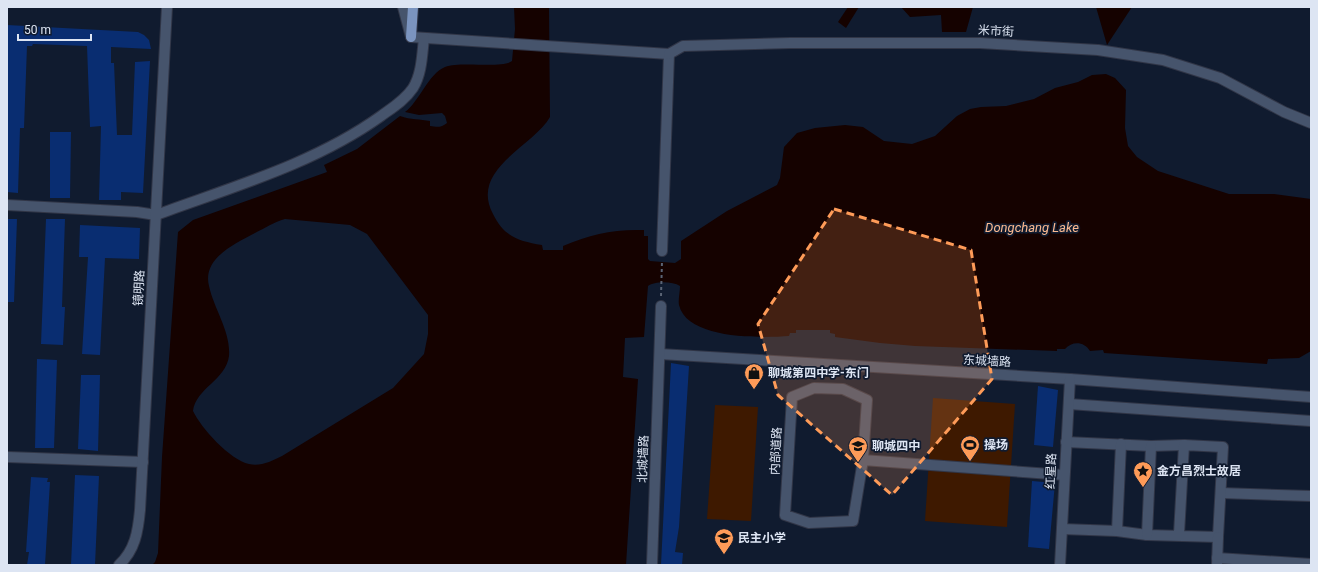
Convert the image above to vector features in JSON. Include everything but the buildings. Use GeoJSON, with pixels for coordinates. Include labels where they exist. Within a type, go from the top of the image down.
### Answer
{"type":"FeatureCollection","features":[{"type":"Feature","properties":{"kind":"main road"},"geometry":{"type":"LineString","coordinates":[[411,37],[413,7]]}},
{"type":"Feature","properties":{"kind":"street","name":"镜明路"},"geometry":{"type":"LineString","coordinates":[[119,565],[126,558],[134,545],[138,531],[167,7]]}},
{"type":"Feature","properties":{"kind":"street"},"geometry":{"type":"LineString","coordinates":[[403,7],[411,37],[669,54],[662,252]]}},
{"type":"Feature","properties":{"kind":"street"},"geometry":{"type":"LineString","coordinates":[[7,205],[137,212],[156,215],[303,160],[333,147],[362,130],[402,101],[412,90],[420,70],[424,38]]}},
{"type":"Feature","properties":{"kind":"street","name":"米市街"},"geometry":{"type":"LineString","coordinates":[[669,54],[683,46],[790,43],[980,43],[1098,50],[1163,60],[1220,78],[1284,112],[1311,123]]}},
{"type":"Feature","properties":{"kind":"street","name":"北城墙路"},"geometry":{"type":"LineString","coordinates":[[652,565],[661,306]]}},
{"type":"Feature","properties":{"kind":"street","name":"东城墙路"},"geometry":{"type":"LineString","coordinates":[[660,354],[1070,379],[1311,397]]}},
{"type":"Feature","properties":{"kind":"street","name":"红星路"},"geometry":{"type":"LineString","coordinates":[[1060,565],[1070,379]]}},
{"type":"Feature","properties":{"kind":"street","name":"内部道路"},"geometry":{"type":"LineString","coordinates":[[814,388],[843,389],[867,400],[863,460],[853,521],[809,523],[785,515],[792,397],[814,388]]}},
{"type":"Feature","properties":{"kind":"street"},"geometry":{"type":"LineString","coordinates":[[1069,404],[1311,421]]}},
{"type":"Feature","properties":{"kind":"street"},"geometry":{"type":"LineString","coordinates":[[1066,442],[1151,446],[1184,445],[1223,447],[1217,562],[1311,564]]}},
{"type":"Feature","properties":{"kind":"street"},"geometry":{"type":"LineString","coordinates":[[1117,531],[1121,444]]}},
{"type":"Feature","properties":{"kind":"street"},"geometry":{"type":"LineString","coordinates":[[1179,534],[1184,445]]}},
{"type":"Feature","properties":{"kind":"street"},"geometry":{"type":"LineString","coordinates":[[1147,535],[1151,446]]}},
{"type":"Feature","properties":{"kind":"street"},"geometry":{"type":"LineString","coordinates":[[7,457],[143,462]]}},
{"type":"Feature","properties":{"kind":"street"},"geometry":{"type":"LineString","coordinates":[[863,460],[1064,475]]}},
{"type":"Feature","properties":{"kind":"street"},"geometry":{"type":"LineString","coordinates":[[1221,493],[1311,496]]}},
{"type":"Feature","properties":{"kind":"street"},"geometry":{"type":"LineString","coordinates":[[1062,529],[1117,531],[1147,535],[1179,534],[1218,536]]}},
{"type":"Feature","properties":{"kind":"path"},"geometry":{"type":"LineString","coordinates":[[661,306],[662,252]]}},
{"type":"Feature","properties":{"kind":"highlighted area"},"geometry":{"type":"Polygon","coordinates":[[[834,209],[971,250],[992,379],[892,495],[778,395],[758,324],[834,209]]]}},
{"type":"Feature","properties":{"kind":"shaded area","name":"操场"},"geometry":{"type":"Polygon","coordinates":[[[933,398],[1015,404],[1007,527],[925,521],[933,398]]]}},
{"type":"Feature","properties":{"kind":"shaded area"},"geometry":{"type":"Polygon","coordinates":[[[715,405],[758,407],[751,521],[707,519],[715,405]]]}},
{"type":"Feature","properties":{"kind":"water","name":"Dongchang Lake"},"geometry":{"type":"Polygon","coordinates":[[[514,7],[549,7],[550,117],[542,128],[506,160],[496,171],[490,184],[488,198],[497,222],[507,233],[526,242],[542,245],[543,250],[563,250],[563,246],[583,238],[612,231],[644,230],[644,236],[648,236],[648,259],[650,261],[675,263],[681,259],[681,241],[727,211],[777,185],[780,178],[784,147],[797,133],[815,128],[845,125],[863,127],[884,141],[912,144],[935,136],[957,116],[970,109],[1006,106],[1034,99],[1055,88],[1078,82],[1092,75],[1106,74],[1115,78],[1126,90],[1125,128],[1128,146],[1137,157],[1158,171],[1229,194],[1274,194],[1311,199],[1311,351],[1299,358],[1268,359],[1267,364],[1104,353],[1103,350],[1090,351],[1085,345],[1078,343],[1074,343],[1065,349],[1057,349],[1057,351],[915,346],[880,343],[835,337],[835,334],[830,333],[830,330],[796,330],[796,333],[790,333],[789,336],[745,336],[710,331],[696,325],[685,316],[679,305],[680,286],[668,282],[659,282],[648,286],[644,337],[625,338],[623,377],[638,379],[626,565],[152,565],[155,562],[158,553],[162,457],[178,232],[193,220],[327,172],[324,165],[357,149],[400,116],[430,121],[430,126],[439,127],[445,125],[447,123],[445,116],[442,113],[419,115],[405,112],[415,102],[434,75],[445,67],[452,65],[491,65],[512,61],[515,29],[514,7]],[[285,219],[270,225],[230,247],[215,260],[210,267],[208,276],[209,286],[211,295],[225,329],[229,347],[229,356],[223,371],[199,396],[193,411],[209,434],[225,450],[241,461],[257,465],[270,462],[282,456],[393,388],[424,354],[428,334],[428,315],[367,234],[350,225],[285,219]]]}},
{"type":"Feature","properties":{"kind":"water"},"geometry":{"type":"Polygon","coordinates":[[[848,7],[859,7],[846,28],[838,22],[848,7]]]}},
{"type":"Feature","properties":{"kind":"water"},"geometry":{"type":"Polygon","coordinates":[[[901,7],[973,7],[966,32],[942,32],[941,15],[910,17],[901,7]]]}},
{"type":"Feature","properties":{"kind":"water"},"geometry":{"type":"Polygon","coordinates":[[[1096,7],[1132,7],[1107,45],[1096,7]]]}},
{"type":"Feature","properties":{"kind":"place","name":"聊城第四中学-东门"},"geometry":{"type":"Point","coordinates":[754,390]}},
{"type":"Feature","properties":{"kind":"place","name":"操场"},"geometry":{"type":"Point","coordinates":[970,462]}},
{"type":"Feature","properties":{"kind":"place","name":"聊城四中"},"geometry":{"type":"Point","coordinates":[858,463]}},
{"type":"Feature","properties":{"kind":"place","name":"金方昌烈士故居"},"geometry":{"type":"Point","coordinates":[1143,488]}},
{"type":"Feature","properties":{"kind":"place","name":"民主小学"},"geometry":{"type":"Point","coordinates":[724,555]}}]}
